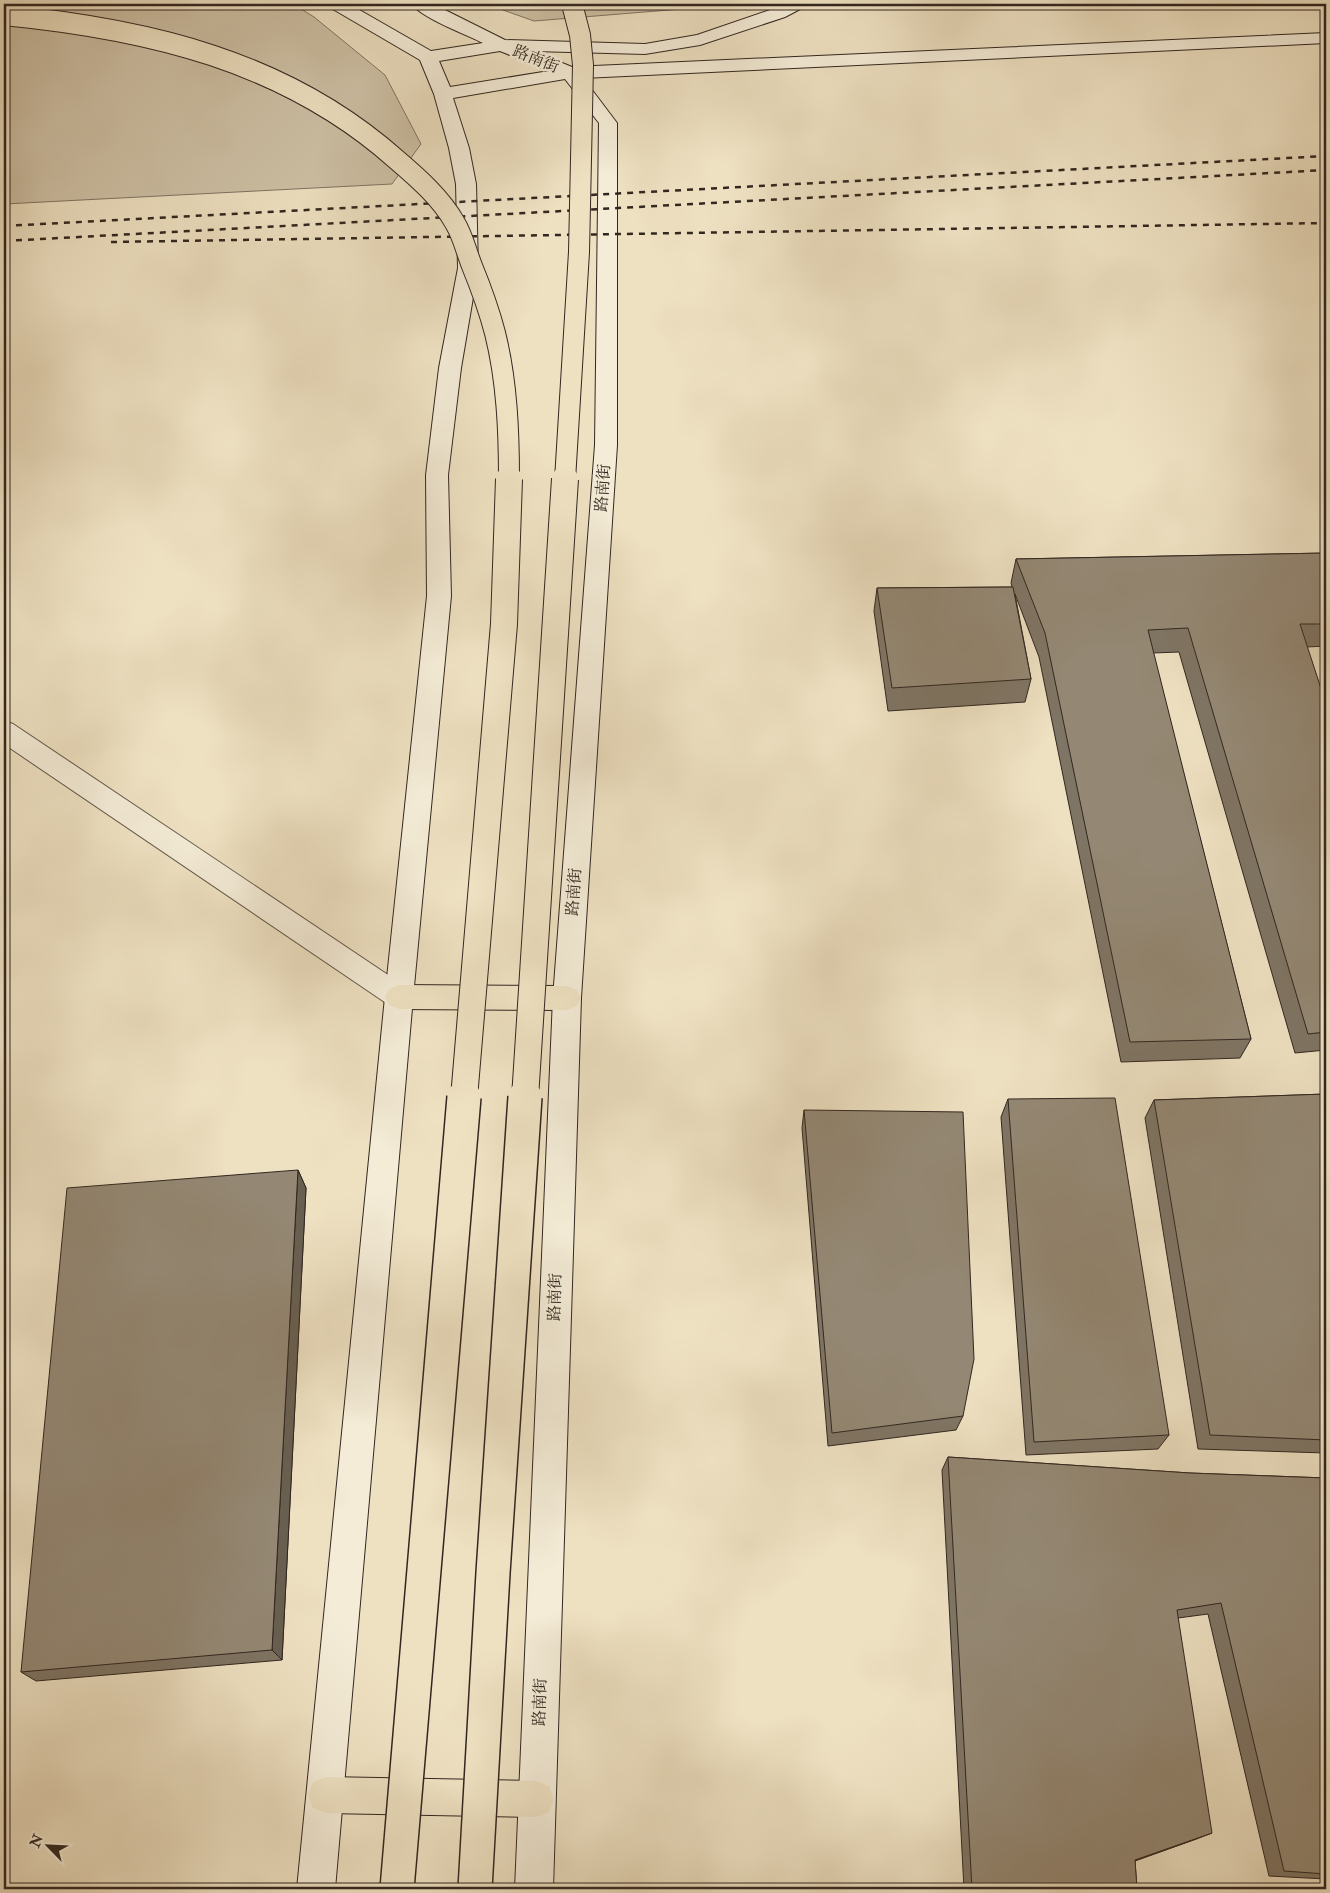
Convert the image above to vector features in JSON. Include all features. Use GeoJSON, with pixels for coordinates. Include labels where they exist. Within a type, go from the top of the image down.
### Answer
{"type":"FeatureCollection","features":[{"type":"Feature","properties":{"kind":"highway"},"geometry":{"type":"LineString","coordinates":[[475,1889],[493,1573],[580,252],[583,65],[580,35],[572,4]]}},
{"type":"Feature","properties":{"kind":"highway"},"geometry":{"type":"LineString","coordinates":[[4,15],[101,26],[198,51],[259,73],[287,86],[362,130],[394,156],[423,184],[445,209],[458,228],[484,298],[500,355],[509,432],[510,474],[504,624],[397,1889]]}},
{"type":"Feature","properties":{"kind":"highway"},"geometry":{"type":"LineString","coordinates":[[399,997],[566,998]]}},
{"type":"Feature","properties":{"kind":"highway"},"geometry":{"type":"LineString","coordinates":[[326,1795],[536,1799]]}},
{"type":"Feature","properties":{"kind":"main road"},"geometry":{"type":"LineString","coordinates":[[337,4],[428,56],[502,45],[645,48],[700,40],[779,13],[796,4]]}},
{"type":"Feature","properties":{"kind":"main road","name":"路南街"},"geometry":{"type":"LineString","coordinates":[[421,4],[437,14],[502,45],[570,72],[608,123],[606,444],[566,998],[534,1889]]}},
{"type":"Feature","properties":{"kind":"main road"},"geometry":{"type":"LineString","coordinates":[[443,94],[570,72],[1326,38]]}},
{"type":"Feature","properties":{"kind":"main road"},"geometry":{"type":"LineString","coordinates":[[316,1889],[399,997],[439,596],[437,475],[450,368],[468,268],[466,184],[459,148],[443,94],[428,56]]}},
{"type":"Feature","properties":{"kind":"main road"},"geometry":{"type":"LineString","coordinates":[[4,731],[399,997]]}},
{"type":"Feature","properties":{"kind":"shaded area"},"geometry":{"type":"Polygon","coordinates":[[[4,4],[293,4],[314,17],[385,75],[421,144],[392,184],[4,204],[4,4]]]}},
{"type":"Feature","properties":{"kind":"shaded area"},"geometry":{"type":"Polygon","coordinates":[[[486,4],[715,4],[706,7],[534,21],[486,4]]]}},
{"type":"Feature","properties":{"kind":"building"},"geometry":{"type":"Polygon","coordinates":[[[1326,553],[1326,624],[1300,624],[1326,704],[1326,1032],[1308,1034],[1188,628],[1148,630],[1251,1039],[1130,1042],[1045,633],[1016,559],[1326,553]]]}},
{"type":"Feature","properties":{"kind":"building"},"geometry":{"type":"Polygon","coordinates":[[[1013,587],[1031,679],[892,688],[877,588],[1013,587]]]}},
{"type":"Feature","properties":{"kind":"building"},"geometry":{"type":"Polygon","coordinates":[[[1326,1094],[1326,1440],[1210,1435],[1154,1100],[1326,1094]]]}},
{"type":"Feature","properties":{"kind":"building"},"geometry":{"type":"Polygon","coordinates":[[[1115,1098],[1169,1435],[1034,1442],[1008,1099],[1115,1098]]]}},
{"type":"Feature","properties":{"kind":"building"},"geometry":{"type":"Polygon","coordinates":[[[804,1110],[963,1112],[974,1359],[963,1416],[832,1433],[804,1110]]]}},
{"type":"Feature","properties":{"kind":"building"},"geometry":{"type":"Polygon","coordinates":[[[298,1170],[272,1650],[21,1672],[67,1188],[298,1170]]]}},
{"type":"Feature","properties":{"kind":"building"},"geometry":{"type":"Polygon","coordinates":[[[948,1457],[1190,1473],[1326,1478],[1326,1874],[1284,1871],[1221,1603],[1177,1610],[1212,1833],[1135,1860],[1137,1889],[972,1889],[948,1457]]]}},
{"type":"Feature","properties":{"kind":"railway"},"geometry":{"type":"LineString","coordinates":[[4,226],[1326,156]]}},
{"type":"Feature","properties":{"kind":"railway"},"geometry":{"type":"LineString","coordinates":[[4,241],[1326,170]]}},
{"type":"Feature","properties":{"kind":"railway"},"geometry":{"type":"LineString","coordinates":[[111,242],[1326,223]]}}]}
